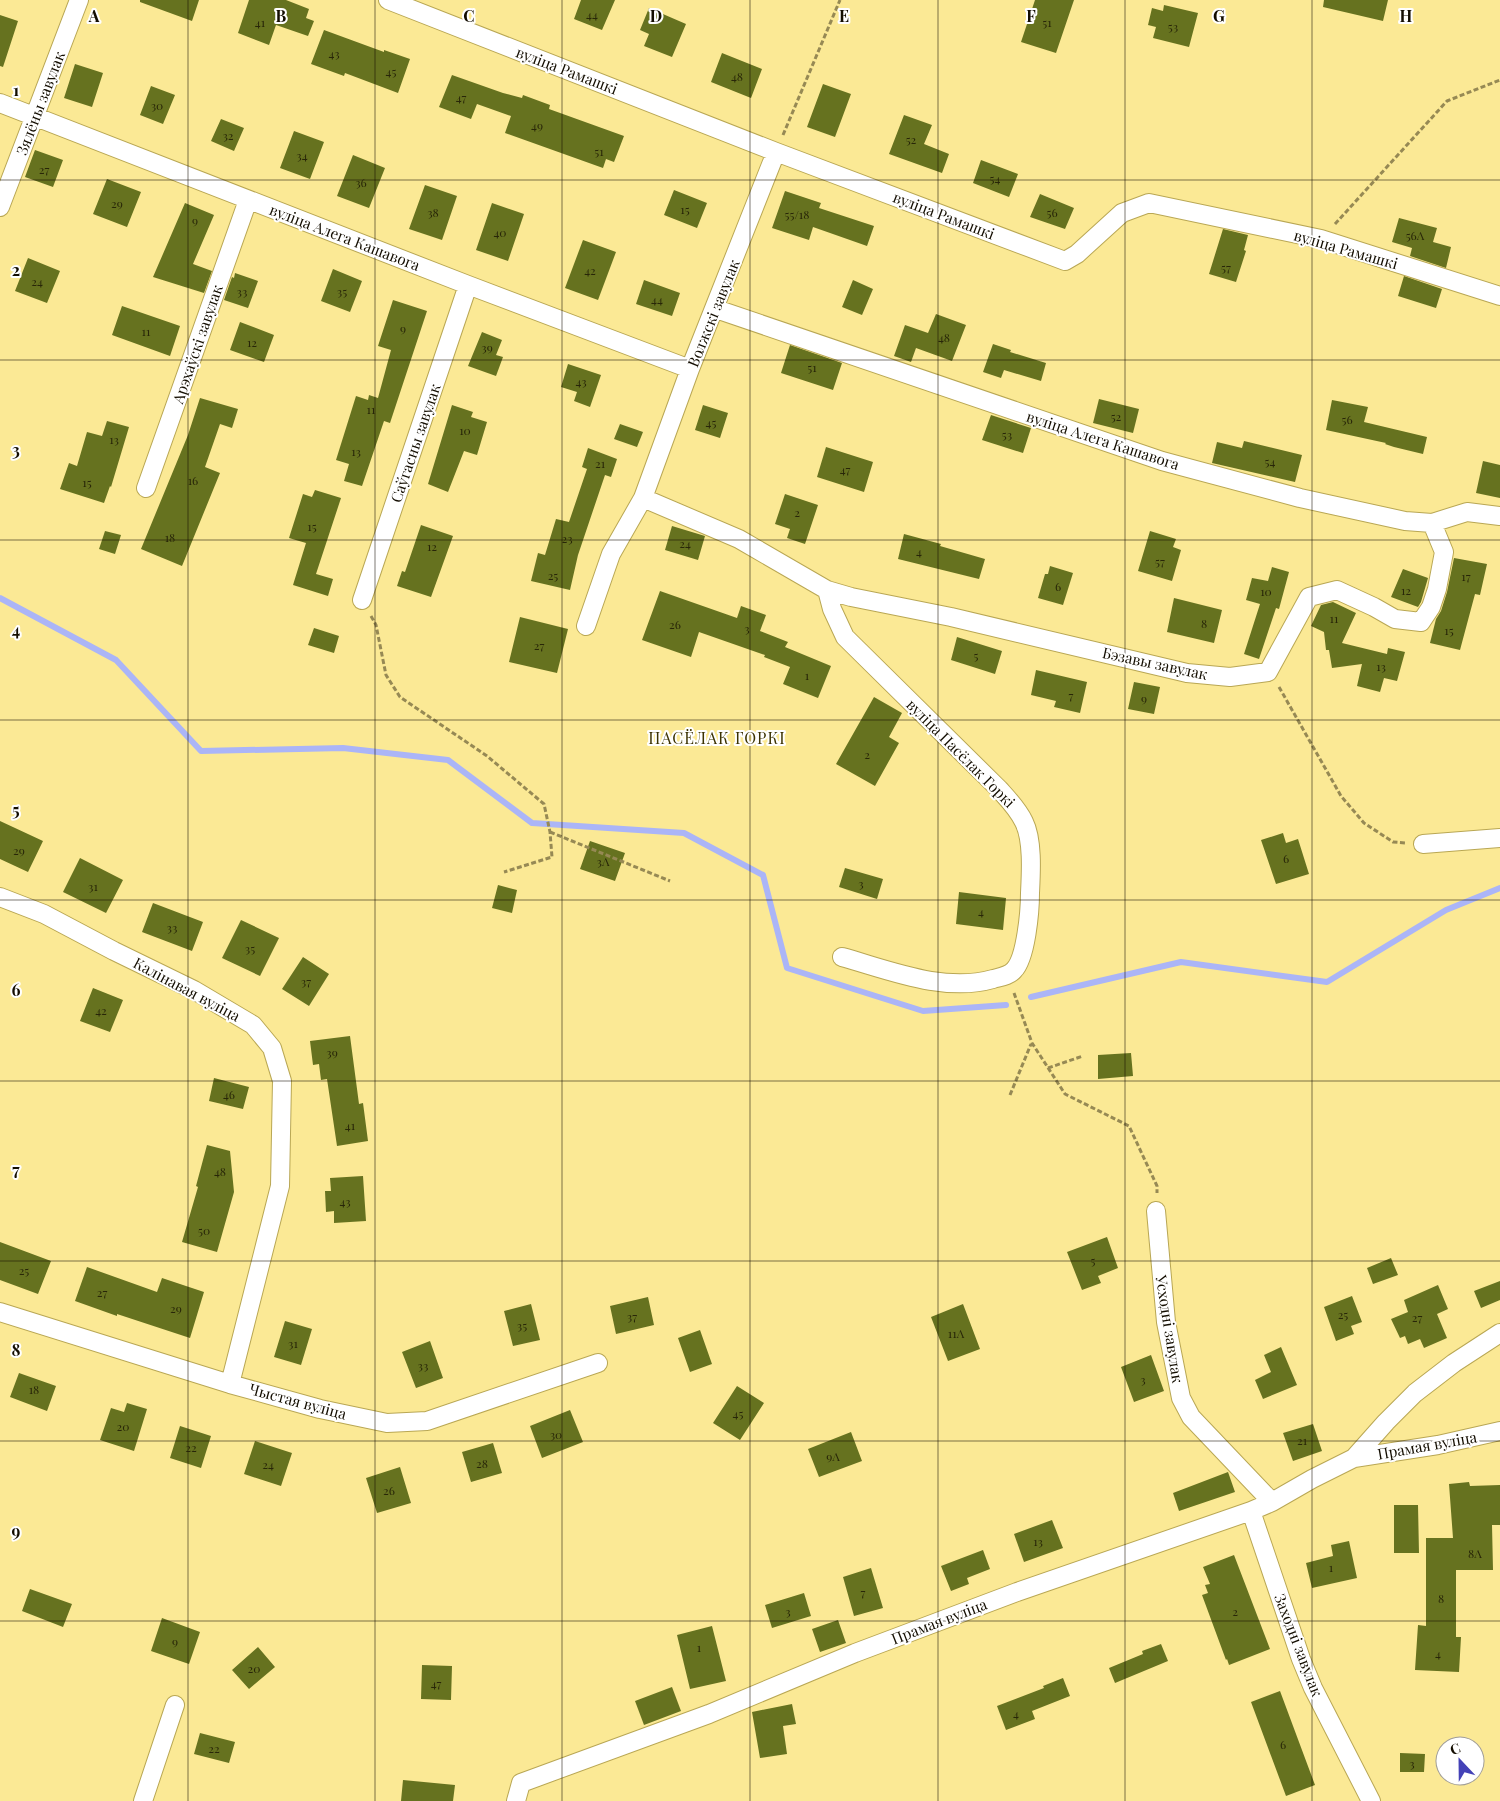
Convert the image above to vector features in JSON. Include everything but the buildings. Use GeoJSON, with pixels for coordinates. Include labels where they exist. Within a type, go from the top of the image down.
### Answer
{"type":"FeatureCollection","features":[{"type":"Feature","properties":{"kind":"street","name":"Зялёны завулак"},"geometry":{"type":"LineString","coordinates":[[0,207],[79,0]]}},
{"type":"Feature","properties":{"kind":"street","name":"вуліца Рамашкі"},"geometry":{"type":"LineString","coordinates":[[388,0],[776,152],[1065,261],[1077,254],[1122,213],[1149,203],[1321,239],[1500,296]]}},
{"type":"Feature","properties":{"kind":"street","name":"вуліца Алега Кашавога"},"geometry":{"type":"LineString","coordinates":[[0,103],[690,369]]}},
{"type":"Feature","properties":{"kind":"street","name":"Волжскі завулак"},"geometry":{"type":"LineString","coordinates":[[586,626],[610,554],[643,498],[690,369],[716,309],[776,152]]}},
{"type":"Feature","properties":{"kind":"street","name":"Арэхаўскі завулак"},"geometry":{"type":"LineString","coordinates":[[146,488],[248,200]]}},
{"type":"Feature","properties":{"kind":"street","name":"Саўгасны завулак"},"geometry":{"type":"LineString","coordinates":[[362,600],[468,285]]}},
{"type":"Feature","properties":{"kind":"street","name":"вуліца Алега Кашавога"},"geometry":{"type":"LineString","coordinates":[[716,309],[1162,461],[1300,498],[1405,521],[1432,523],[1467,512],[1500,516]]}},
{"type":"Feature","properties":{"kind":"street"},"geometry":{"type":"LineString","coordinates":[[643,498],[739,539],[827,590]]}},
{"type":"Feature","properties":{"kind":"street","name":"Бэзавы завулак"},"geometry":{"type":"LineString","coordinates":[[827,590],[951,617],[1187,673],[1230,677],[1268,672],[1308,597],[1337,590],[1395,619],[1421,622],[1431,607],[1437,590],[1444,552],[1432,523]]}},
{"type":"Feature","properties":{"kind":"street","name":"вуліца Пасёлак Горкі"},"geometry":{"type":"LineString","coordinates":[[827,590],[832,609],[845,637],[999,789],[1025,823],[1029,846],[1030,908],[1021,956],[1013,972],[1008,975]]}},
{"type":"Feature","properties":{"kind":"street"},"geometry":{"type":"LineString","coordinates":[[1423,844],[1500,838]]}},
{"type":"Feature","properties":{"kind":"street","name":"Калінавая вуліца"},"geometry":{"type":"LineString","coordinates":[[0,897],[44,914],[194,990],[253,1025],[272,1048],[282,1081],[280,1186],[230,1384]]}},
{"type":"Feature","properties":{"kind":"street"},"geometry":{"type":"LineString","coordinates":[[842,957],[924,980],[966,985],[1008,975]]}},
{"type":"Feature","properties":{"kind":"street","name":"Усходні завулак"},"geometry":{"type":"LineString","coordinates":[[1156,1211],[1166,1322],[1181,1398],[1191,1417],[1272,1502]]}},
{"type":"Feature","properties":{"kind":"street","name":"Чыстая вуліца"},"geometry":{"type":"LineString","coordinates":[[0,1312],[230,1384],[320,1409],[387,1422],[427,1421],[598,1363]]}},
{"type":"Feature","properties":{"kind":"street","name":"Прамая вуліца"},"geometry":{"type":"LineString","coordinates":[[1354,1458],[1415,1393],[1454,1363],[1500,1333]]}},
{"type":"Feature","properties":{"kind":"street","name":"Прамая вуліца"},"geometry":{"type":"LineString","coordinates":[[516,1801],[521,1783],[709,1714],[855,1653],[1017,1592],[1251,1511],[1272,1502],[1354,1458],[1438,1445],[1500,1431]]}},
{"type":"Feature","properties":{"kind":"street","name":"Заходні завулак"},"geometry":{"type":"LineString","coordinates":[[1251,1511],[1301,1659],[1313,1688],[1371,1801]]}},
{"type":"Feature","properties":{"kind":"street"},"geometry":{"type":"LineString","coordinates":[[143,1801],[175,1706]]}},
{"type":"Feature","properties":{"kind":"path"},"geometry":{"type":"LineString","coordinates":[[776,152],[840,0]]}},
{"type":"Feature","properties":{"kind":"path"},"geometry":{"type":"LineString","coordinates":[[1321,239],[1447,101],[1500,80]]}},
{"type":"Feature","properties":{"kind":"path"},"geometry":{"type":"LineString","coordinates":[[362,600],[376,625],[386,675],[400,698],[487,756],[544,804],[550,832],[552,857],[504,872]]}},
{"type":"Feature","properties":{"kind":"path"},"geometry":{"type":"LineString","coordinates":[[1285,696],[1341,796],[1364,823],[1393,842],[1423,844]]}},
{"type":"Feature","properties":{"kind":"path"},"geometry":{"type":"LineString","coordinates":[[550,832],[670,881]]}},
{"type":"Feature","properties":{"kind":"path"},"geometry":{"type":"LineString","coordinates":[[1008,975],[1032,1043],[1065,1094],[1129,1126],[1157,1186],[1156,1211]]}},
{"type":"Feature","properties":{"kind":"path"},"geometry":{"type":"LineString","coordinates":[[1010,1095],[1032,1043]]}},
{"type":"Feature","properties":{"kind":"path"},"geometry":{"type":"LineString","coordinates":[[1048,1068],[1083,1056]]}},
{"type":"Feature","properties":{"kind":"waterway"},"geometry":{"type":"LineString","coordinates":[[0,598],[116,660],[201,751],[343,748],[448,760],[532,823],[684,833],[763,875],[787,968],[923,1011],[1006,1005]]}},
{"type":"Feature","properties":{"kind":"waterway"},"geometry":{"type":"LineString","coordinates":[[1031,997],[1181,962],[1327,982],[1446,910],[1500,888]]}},
{"type":"Feature","properties":{"kind":"district","name":"ПАСЁЛАК ГОРКІ"},"geometry":{"type":"Point","coordinates":[717,737]}}]}
